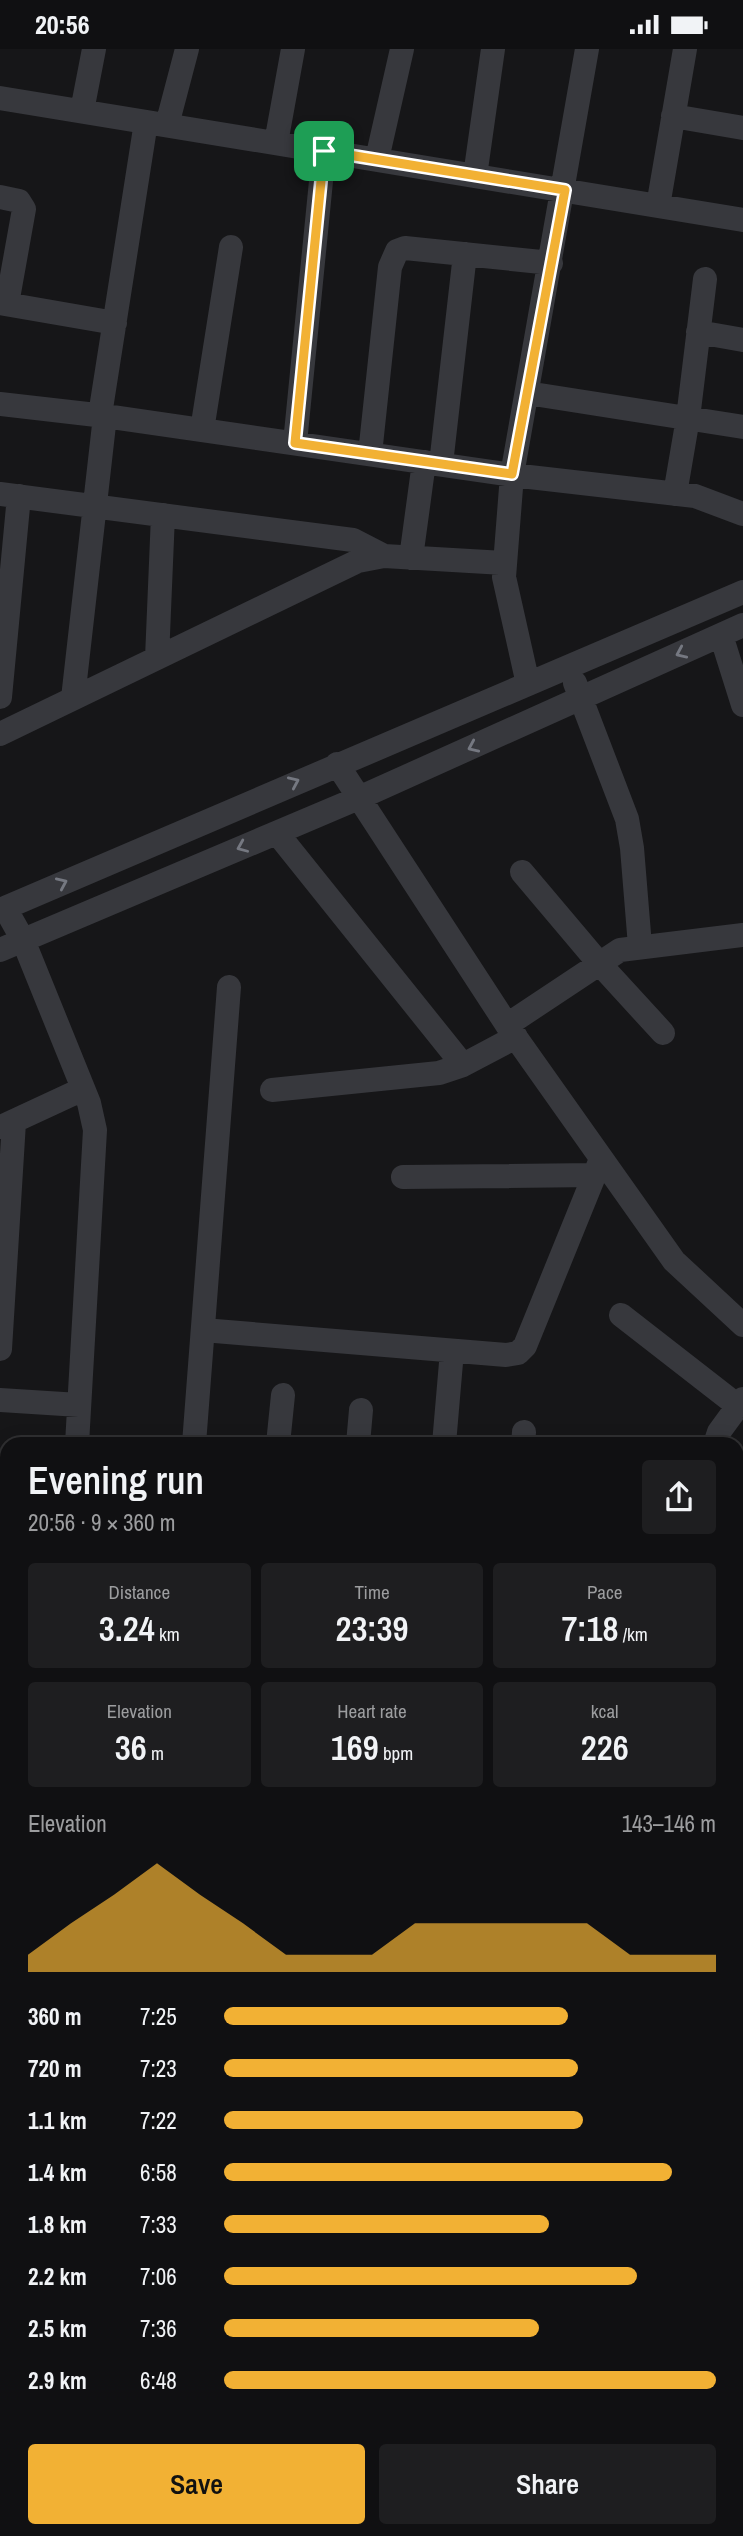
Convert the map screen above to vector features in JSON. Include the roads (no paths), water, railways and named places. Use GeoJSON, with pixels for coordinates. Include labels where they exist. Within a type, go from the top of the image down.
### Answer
{"type":"FeatureCollection","features":[{"type":"Feature","properties":{"kind":"street"},"geometry":{"type":"LineString","coordinates":[[82,111],[94,49]]}},
{"type":"Feature","properties":{"kind":"street"},"geometry":{"type":"LineString","coordinates":[[73,698],[115,323],[157,123],[187,49]]}},
{"type":"Feature","properties":{"kind":"street"},"geometry":{"type":"LineString","coordinates":[[276,143],[293,49]]}},
{"type":"Feature","properties":{"kind":"street"},"geometry":{"type":"LineString","coordinates":[[377,159],[402,49]]}},
{"type":"Feature","properties":{"kind":"street"},"geometry":{"type":"LineString","coordinates":[[475,176],[493,49]]}},
{"type":"Feature","properties":{"kind":"street"},"geometry":{"type":"LineString","coordinates":[[528,684],[503,577],[503,563],[512,474],[565,190],[587,49]]}},
{"type":"Feature","properties":{"kind":"street"},"geometry":{"type":"LineString","coordinates":[[658,206],[685,49]]}},
{"type":"Feature","properties":{"kind":"street"},"geometry":{"type":"LineString","coordinates":[[0,98],[743,220]]}},
{"type":"Feature","properties":{"kind":"street"},"geometry":{"type":"LineString","coordinates":[[673,116],[743,128]]}},
{"type":"Feature","properties":{"kind":"street"},"geometry":{"type":"LineString","coordinates":[[295,443],[324,151]]}},
{"type":"Feature","properties":{"kind":"street"},"geometry":{"type":"LineString","coordinates":[[0,197],[19,201],[24,209],[4,303],[115,323]]}},
{"type":"Feature","properties":{"kind":"street"},"geometry":{"type":"LineString","coordinates":[[202,430],[231,247]]}},
{"type":"Feature","properties":{"kind":"street"},"geometry":{"type":"LineString","coordinates":[[369,454],[392,258],[397,251],[405,248],[551,263]]}},
{"type":"Feature","properties":{"kind":"street"},"geometry":{"type":"LineString","coordinates":[[411,558],[432,463],[465,254]]}},
{"type":"Feature","properties":{"kind":"street"},"geometry":{"type":"LineString","coordinates":[[675,494],[688,418],[705,279]]}},
{"type":"Feature","properties":{"kind":"street"},"geometry":{"type":"LineString","coordinates":[[698,332],[743,340]]}},
{"type":"Feature","properties":{"kind":"street"},"geometry":{"type":"LineString","coordinates":[[527,393],[743,428]]}},
{"type":"Feature","properties":{"kind":"street"},"geometry":{"type":"LineString","coordinates":[[0,404],[103,415],[432,463],[675,494],[713,501],[743,515]]}},
{"type":"Feature","properties":{"kind":"street"},"geometry":{"type":"LineString","coordinates":[[0,697],[9,495],[353,540],[384,556]]}},
{"type":"Feature","properties":{"kind":"street"},"geometry":{"type":"LineString","coordinates":[[157,658],[163,515]]}},
{"type":"Feature","properties":{"kind":"street"},"geometry":{"type":"LineString","coordinates":[[0,734],[358,561],[384,556],[503,563]]}},
{"type":"Feature","properties":{"kind":"street"},"geometry":{"type":"LineString","coordinates":[[77,1437],[94,1129],[83,1089],[23,940],[3,909],[743,592]]}},
{"type":"Feature","properties":{"kind":"street"},"geometry":{"type":"LineString","coordinates":[[0,950],[361,797],[732,630],[743,705]]}},
{"type":"Feature","properties":{"kind":"street"},"geometry":{"type":"LineString","coordinates":[[567,667],[582,698],[628,826],[640,946]]}},
{"type":"Feature","properties":{"kind":"street"},"geometry":{"type":"LineString","coordinates":[[337,764],[361,797],[598,1167],[674,1261],[743,1325]]}},
{"type":"Feature","properties":{"kind":"street"},"geometry":{"type":"LineString","coordinates":[[277,833],[463,1065]]}},
{"type":"Feature","properties":{"kind":"street"},"geometry":{"type":"LineString","coordinates":[[522,872],[598,962],[663,1033]]}},
{"type":"Feature","properties":{"kind":"street"},"geometry":{"type":"LineString","coordinates":[[272,1090],[439,1073],[463,1065],[598,962],[620,950],[743,935]]}},
{"type":"Feature","properties":{"kind":"street"},"geometry":{"type":"LineString","coordinates":[[195,1437],[229,987]]}},
{"type":"Feature","properties":{"kind":"street"},"geometry":{"type":"LineString","coordinates":[[0,1349],[7,1125],[83,1089]]}},
{"type":"Feature","properties":{"kind":"street"},"geometry":{"type":"LineString","coordinates":[[403,1177],[598,1167]]}},
{"type":"Feature","properties":{"kind":"street"},"geometry":{"type":"LineString","coordinates":[[203,1330],[506,1355],[518,1353],[525,1346],[598,1167]]}},
{"type":"Feature","properties":{"kind":"street"},"geometry":{"type":"LineString","coordinates":[[621,1315],[740,1403],[717,1437]]}},
{"type":"Feature","properties":{"kind":"street"},"geometry":{"type":"LineString","coordinates":[[445,1437],[453,1351]]}},
{"type":"Feature","properties":{"kind":"street"},"geometry":{"type":"LineString","coordinates":[[279,1437],[283,1395]]}},
{"type":"Feature","properties":{"kind":"street"},"geometry":{"type":"LineString","coordinates":[[0,1400],[79,1405]]}},
{"type":"Feature","properties":{"kind":"street"},"geometry":{"type":"LineString","coordinates":[[359,1437],[361,1410]]}}]}
